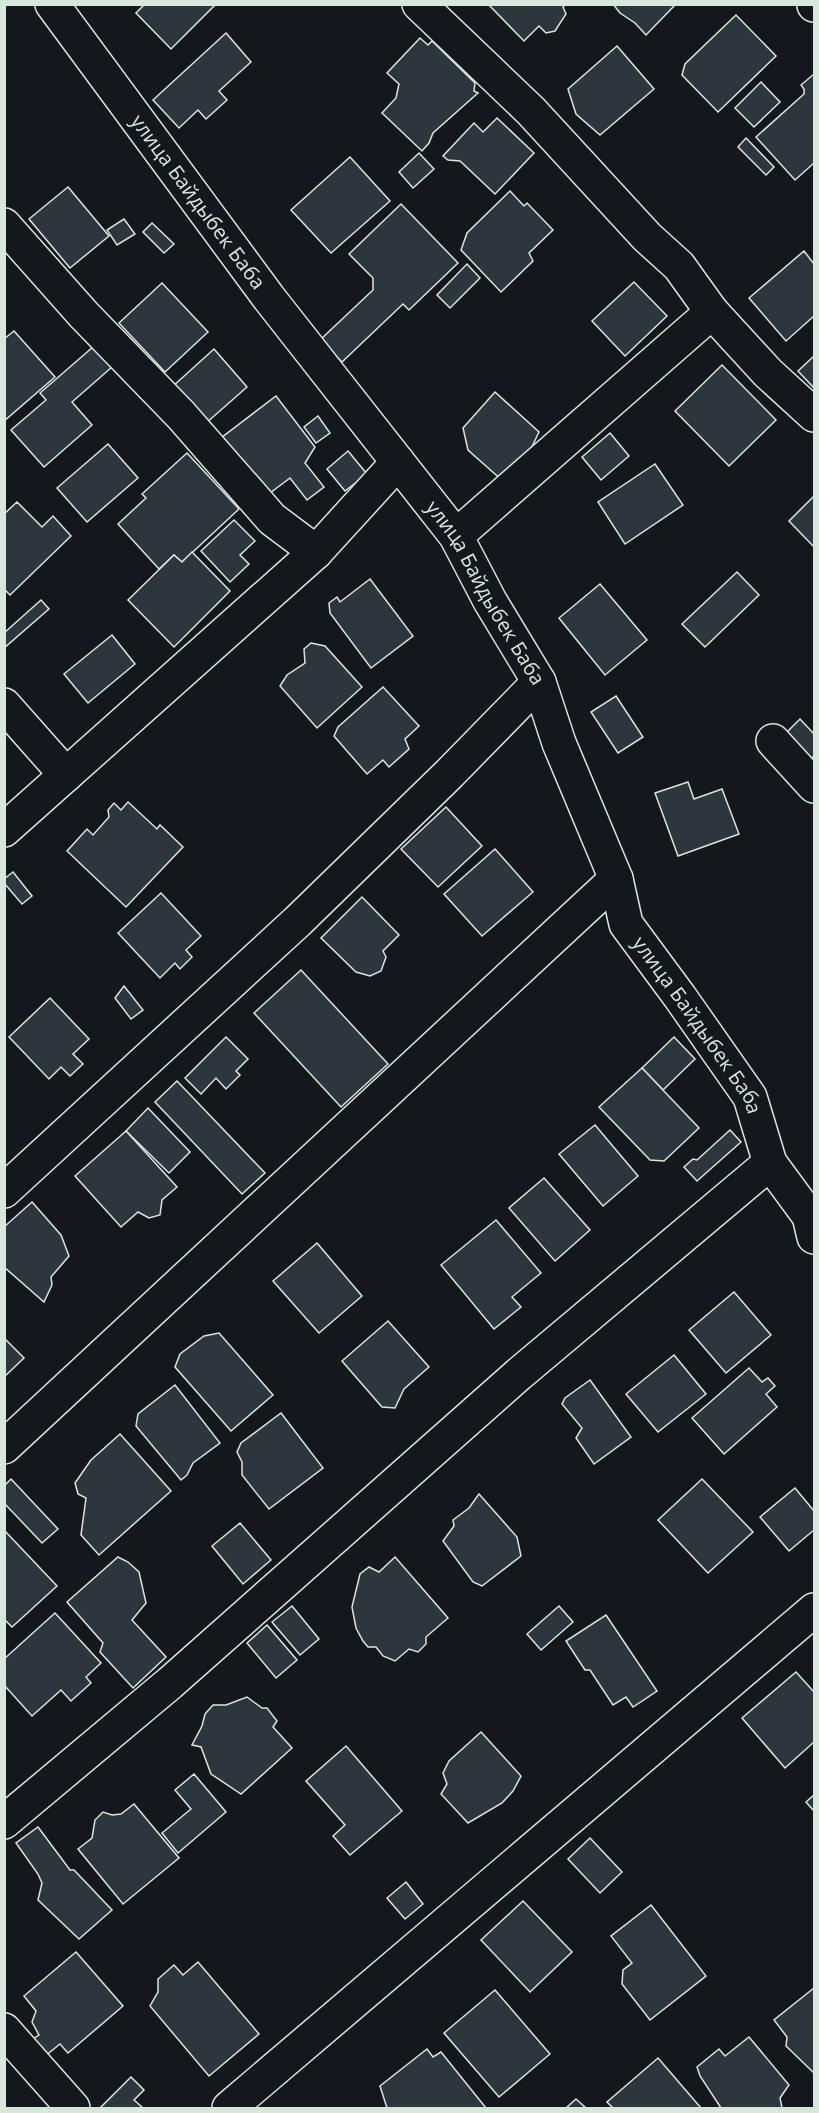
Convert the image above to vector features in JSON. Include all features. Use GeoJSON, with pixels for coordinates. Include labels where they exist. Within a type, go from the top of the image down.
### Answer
{"type":"FeatureCollection","features":[{"type":"Feature","properties":{"kind":"street","name":"улица Байдыбек Баба"},"geometry":{"type":"LineString","coordinates":[[52,4],[269,298],[456,536],[490,601],[539,682],[560,743],[616,879],[626,924],[750,1097],[770,1163],[809,1216],[814,1237]]}},
{"type":"Feature","properties":{"kind":"street"},"geometry":{"type":"LineString","coordinates":[[419,4],[531,111],[647,237],[678,266],[712,312],[768,373],[814,415]]}},
{"type":"Feature","properties":{"kind":"street"},"geometry":{"type":"LineString","coordinates":[[4,225],[84,315],[181,415],[272,519],[315,552]]}},
{"type":"Feature","properties":{"kind":"street"},"geometry":{"type":"LineString","coordinates":[[456,536],[712,312]]}},
{"type":"Feature","properties":{"kind":"street"},"geometry":{"type":"LineString","coordinates":[[4,830],[315,552],[398,462]]}},
{"type":"Feature","properties":{"kind":"street"},"geometry":{"type":"LineString","coordinates":[[4,1191],[298,921],[449,774],[539,682]]}},
{"type":"Feature","properties":{"kind":"street"},"geometry":{"type":"LineString","coordinates":[[4,705],[66,775]]}},
{"type":"Feature","properties":{"kind":"street"},"geometry":{"type":"LineString","coordinates":[[773,741],[814,786]]}},
{"type":"Feature","properties":{"kind":"street"},"geometry":{"type":"LineString","coordinates":[[4,1447],[616,879]]}},
{"type":"Feature","properties":{"kind":"street"},"geometry":{"type":"LineString","coordinates":[[4,1822],[170,1683],[519,1374],[770,1163]]}},
{"type":"Feature","properties":{"kind":"street"},"geometry":{"type":"LineString","coordinates":[[229,2109],[814,1610]]}},
{"type":"Feature","properties":{"kind":"street"},"geometry":{"type":"LineString","coordinates":[[4,2030],[73,2109]]}},
{"type":"Feature","properties":{"kind":"building"},"geometry":{"type":"Polygon","coordinates":[[[145,4],[216,4],[171,49],[136,13],[145,4]]]}},
{"type":"Feature","properties":{"kind":"building"},"geometry":{"type":"Polygon","coordinates":[[[488,4],[566,4],[563,7],[566,14],[555,31],[546,33],[539,26],[524,41],[488,4]]]}},
{"type":"Feature","properties":{"kind":"building"},"geometry":{"type":"Polygon","coordinates":[[[613,4],[676,4],[646,35],[613,4]]]}},
{"type":"Feature","properties":{"kind":"building"},"geometry":{"type":"Polygon","coordinates":[[[736,15],[776,56],[718,112],[682,75],[685,64],[736,15]]]}},
{"type":"Feature","properties":{"kind":"building"},"geometry":{"type":"Polygon","coordinates":[[[226,33],[251,62],[219,91],[227,100],[206,119],[198,110],[179,128],[153,100],[226,33]]]}},
{"type":"Feature","properties":{"kind":"building"},"geometry":{"type":"Polygon","coordinates":[[[420,38],[428,45],[432,41],[475,83],[474,91],[478,93],[433,133],[429,143],[422,151],[382,113],[396,98],[399,84],[387,73],[420,38]]]}},
{"type":"Feature","properties":{"kind":"building"},"geometry":{"type":"Polygon","coordinates":[[[617,46],[654,89],[600,135],[576,114],[568,89],[617,46]]]}},
{"type":"Feature","properties":{"kind":"building"},"geometry":{"type":"Polygon","coordinates":[[[814,74],[814,163],[795,180],[756,137],[804,94],[801,85],[814,74]]]}},
{"type":"Feature","properties":{"kind":"building"},"geometry":{"type":"Polygon","coordinates":[[[761,82],[780,102],[754,127],[735,108],[761,82]]]}},
{"type":"Feature","properties":{"kind":"building"},"geometry":{"type":"Polygon","coordinates":[[[497,118],[534,153],[495,194],[460,161],[448,160],[443,156],[474,123],[483,132],[497,118]]]}},
{"type":"Feature","properties":{"kind":"building"},"geometry":{"type":"Polygon","coordinates":[[[746,138],[774,167],[766,175],[738,147],[746,138]]]}},
{"type":"Feature","properties":{"kind":"building"},"geometry":{"type":"Polygon","coordinates":[[[419,153],[434,169],[413,188],[399,172],[419,153]]]}},
{"type":"Feature","properties":{"kind":"building"},"geometry":{"type":"Polygon","coordinates":[[[350,157],[390,201],[331,253],[291,210],[350,157]]]}},
{"type":"Feature","properties":{"kind":"building"},"geometry":{"type":"Polygon","coordinates":[[[68,187],[109,236],[70,268],[29,219],[68,187]]]}},
{"type":"Feature","properties":{"kind":"building"},"geometry":{"type":"Polygon","coordinates":[[[510,191],[524,206],[527,203],[553,230],[529,253],[533,261],[501,292],[461,250],[467,233],[510,191]]]}},
{"type":"Feature","properties":{"kind":"building"},"geometry":{"type":"Polygon","coordinates":[[[401,204],[458,263],[409,310],[403,304],[342,362],[320,340],[373,290],[373,278],[349,254],[401,204]]]}},
{"type":"Feature","properties":{"kind":"building"},"geometry":{"type":"Polygon","coordinates":[[[124,219],[135,234],[117,245],[107,230],[124,219]]]}},
{"type":"Feature","properties":{"kind":"building"},"geometry":{"type":"Polygon","coordinates":[[[152,223],[174,244],[164,253],[143,232],[152,223]]]}},
{"type":"Feature","properties":{"kind":"building"},"geometry":{"type":"Polygon","coordinates":[[[804,251],[814,264],[814,316],[786,341],[749,298],[804,251]]]}},
{"type":"Feature","properties":{"kind":"building"},"geometry":{"type":"Polygon","coordinates":[[[467,264],[480,278],[450,308],[437,295],[467,264]]]}},
{"type":"Feature","properties":{"kind":"building"},"geometry":{"type":"Polygon","coordinates":[[[634,282],[667,316],[625,356],[592,321],[634,282]]]}},
{"type":"Feature","properties":{"kind":"building"},"geometry":{"type":"Polygon","coordinates":[[[162,283],[208,332],[165,372],[119,323],[162,283]]]}},
{"type":"Feature","properties":{"kind":"building"},"geometry":{"type":"Polygon","coordinates":[[[14,331],[55,377],[4,421],[4,339],[14,331]]]}},
{"type":"Feature","properties":{"kind":"building"},"geometry":{"type":"Polygon","coordinates":[[[94,346],[112,367],[72,402],[92,425],[44,467],[11,430],[46,400],[40,393],[94,346]]]}},
{"type":"Feature","properties":{"kind":"building"},"geometry":{"type":"Polygon","coordinates":[[[214,349],[247,387],[205,424],[172,387],[214,349]]]}},
{"type":"Feature","properties":{"kind":"building"},"geometry":{"type":"Polygon","coordinates":[[[814,356],[814,388],[798,371],[814,356]]]}},
{"type":"Feature","properties":{"kind":"building"},"geometry":{"type":"Polygon","coordinates":[[[722,365],[776,420],[729,466],[675,411],[722,365]]]}},
{"type":"Feature","properties":{"kind":"building"},"geometry":{"type":"Polygon","coordinates":[[[495,392],[539,432],[528,455],[504,482],[468,450],[463,428],[495,392]]]}},
{"type":"Feature","properties":{"kind":"building"},"geometry":{"type":"Polygon","coordinates":[[[276,396],[315,447],[305,463],[324,487],[307,500],[290,478],[266,496],[221,438],[276,396]]]}},
{"type":"Feature","properties":{"kind":"building"},"geometry":{"type":"Polygon","coordinates":[[[318,416],[330,433],[316,443],[304,427],[318,416]]]}},
{"type":"Feature","properties":{"kind":"building"},"geometry":{"type":"Polygon","coordinates":[[[610,433],[629,456],[601,480],[582,457],[610,433]]]}},
{"type":"Feature","properties":{"kind":"building"},"geometry":{"type":"Polygon","coordinates":[[[108,444],[138,478],[87,522],[57,488],[108,444]]]}},
{"type":"Feature","properties":{"kind":"building"},"geometry":{"type":"Polygon","coordinates":[[[348,451],[367,474],[345,491],[327,469],[348,451]]]}},
{"type":"Feature","properties":{"kind":"building"},"geometry":{"type":"Polygon","coordinates":[[[187,453],[239,509],[182,562],[174,555],[159,569],[118,524],[146,498],[142,494],[187,453]]]}},
{"type":"Feature","properties":{"kind":"building"},"geometry":{"type":"Polygon","coordinates":[[[655,464],[683,505],[625,544],[598,502],[655,464]]]}},
{"type":"Feature","properties":{"kind":"building"},"geometry":{"type":"Polygon","coordinates":[[[814,496],[814,547],[789,521],[814,496]]]}},
{"type":"Feature","properties":{"kind":"building"},"geometry":{"type":"Polygon","coordinates":[[[17,502],[42,527],[53,516],[71,536],[10,595],[4,589],[4,514],[17,502]]]}},
{"type":"Feature","properties":{"kind":"building"},"geometry":{"type":"Polygon","coordinates":[[[234,520],[255,541],[240,555],[249,564],[230,582],[201,551],[234,520]]]}},
{"type":"Feature","properties":{"kind":"building"},"geometry":{"type":"Polygon","coordinates":[[[192,552],[230,591],[174,647],[128,600],[174,555],[182,562],[192,552]]]}},
{"type":"Feature","properties":{"kind":"building"},"geometry":{"type":"Polygon","coordinates":[[[737,572],[759,595],[705,647],[682,624],[737,572]]]}},
{"type":"Feature","properties":{"kind":"building"},"geometry":{"type":"Polygon","coordinates":[[[370,579],[413,636],[371,668],[330,613],[329,603],[337,597],[340,602],[370,579]]]}},
{"type":"Feature","properties":{"kind":"building"},"geometry":{"type":"Polygon","coordinates":[[[600,584],[647,640],[605,675],[559,618],[600,584]]]}},
{"type":"Feature","properties":{"kind":"building"},"geometry":{"type":"Polygon","coordinates":[[[41,600],[49,609],[4,648],[4,633],[41,600]]]}},
{"type":"Feature","properties":{"kind":"building"},"geometry":{"type":"Polygon","coordinates":[[[112,635],[135,664],[88,703],[64,674],[112,635]]]}},
{"type":"Feature","properties":{"kind":"building"},"geometry":{"type":"Polygon","coordinates":[[[311,643],[325,646],[362,687],[317,728],[280,686],[287,675],[305,663],[304,649],[311,643]]]}},
{"type":"Feature","properties":{"kind":"building"},"geometry":{"type":"Polygon","coordinates":[[[383,687],[419,726],[405,739],[409,749],[389,767],[383,760],[367,774],[334,736],[338,727],[383,687]]]}},
{"type":"Feature","properties":{"kind":"building"},"geometry":{"type":"Polygon","coordinates":[[[616,696],[643,737],[618,753],[591,712],[616,696]]]}},
{"type":"Feature","properties":{"kind":"building"},"geometry":{"type":"Polygon","coordinates":[[[800,719],[814,734],[814,756],[811,759],[785,734],[800,719]]]}},
{"type":"Feature","properties":{"kind":"building"},"geometry":{"type":"Polygon","coordinates":[[[688,782],[694,799],[722,789],[739,834],[678,856],[655,793],[688,782]]]}},
{"type":"Feature","properties":{"kind":"building"},"geometry":{"type":"Polygon","coordinates":[[[128,802],[157,829],[160,825],[183,847],[126,907],[67,851],[87,829],[93,835],[109,817],[108,810],[114,803],[121,810],[128,802]]]}},
{"type":"Feature","properties":{"kind":"building"},"geometry":{"type":"Polygon","coordinates":[[[446,807],[482,846],[438,887],[401,849],[446,807]]]}},
{"type":"Feature","properties":{"kind":"building"},"geometry":{"type":"Polygon","coordinates":[[[495,849],[533,892],[482,936],[444,894],[495,849]]]}},
{"type":"Feature","properties":{"kind":"building"},"geometry":{"type":"Polygon","coordinates":[[[13,872],[32,896],[22,904],[4,883],[4,879],[13,872]]]}},
{"type":"Feature","properties":{"kind":"building"},"geometry":{"type":"Polygon","coordinates":[[[161,893],[201,936],[186,950],[192,957],[180,969],[175,963],[160,978],[118,933],[161,893]]]}},
{"type":"Feature","properties":{"kind":"building"},"geometry":{"type":"Polygon","coordinates":[[[362,897],[399,935],[383,951],[386,957],[381,971],[370,976],[356,972],[321,938],[362,897]]]}},
{"type":"Feature","properties":{"kind":"building"},"geometry":{"type":"Polygon","coordinates":[[[301,970],[388,1064],[341,1107],[254,1013],[301,970]]]}},
{"type":"Feature","properties":{"kind":"building"},"geometry":{"type":"Polygon","coordinates":[[[124,986],[143,1010],[131,1019],[115,998],[124,986]]]}},
{"type":"Feature","properties":{"kind":"building"},"geometry":{"type":"Polygon","coordinates":[[[50,998],[89,1039],[73,1054],[83,1064],[70,1076],[61,1067],[49,1079],[9,1037],[50,998]]]}},
{"type":"Feature","properties":{"kind":"building"},"geometry":{"type":"Polygon","coordinates":[[[226,1037],[248,1059],[236,1071],[240,1075],[226,1089],[216,1078],[201,1094],[185,1078],[226,1037]]]}},
{"type":"Feature","properties":{"kind":"building"},"geometry":{"type":"Polygon","coordinates":[[[674,1037],[695,1059],[663,1090],[642,1068],[674,1037]]]}},
{"type":"Feature","properties":{"kind":"building"},"geometry":{"type":"Polygon","coordinates":[[[642,1068],[699,1128],[664,1161],[650,1160],[599,1107],[642,1068]]]}},
{"type":"Feature","properties":{"kind":"building"},"geometry":{"type":"Polygon","coordinates":[[[177,1081],[265,1173],[242,1194],[155,1102],[177,1081]]]}},
{"type":"Feature","properties":{"kind":"building"},"geometry":{"type":"Polygon","coordinates":[[[148,1108],[190,1152],[169,1173],[126,1131],[148,1108]]]}},
{"type":"Feature","properties":{"kind":"building"},"geometry":{"type":"Polygon","coordinates":[[[595,1125],[638,1176],[603,1206],[559,1154],[595,1125]]]}},
{"type":"Feature","properties":{"kind":"building"},"geometry":{"type":"Polygon","coordinates":[[[730,1130],[741,1142],[697,1181],[684,1167],[693,1159],[697,1160],[730,1130]]]}},
{"type":"Feature","properties":{"kind":"building"},"geometry":{"type":"Polygon","coordinates":[[[126,1131],[177,1187],[162,1200],[160,1215],[149,1218],[138,1212],[121,1227],[75,1176],[126,1131]]]}},
{"type":"Feature","properties":{"kind":"building"},"geometry":{"type":"Polygon","coordinates":[[[544,1178],[590,1230],[555,1261],[509,1208],[544,1178]]]}},
{"type":"Feature","properties":{"kind":"building"},"geometry":{"type":"Polygon","coordinates":[[[32,1202],[61,1235],[69,1256],[51,1277],[52,1285],[44,1302],[4,1267],[4,1227],[32,1202]]]}},
{"type":"Feature","properties":{"kind":"building"},"geometry":{"type":"Polygon","coordinates":[[[496,1220],[541,1273],[512,1297],[521,1307],[494,1329],[441,1265],[496,1220]]]}},
{"type":"Feature","properties":{"kind":"building"},"geometry":{"type":"Polygon","coordinates":[[[317,1243],[362,1296],[319,1333],[273,1281],[317,1243]]]}},
{"type":"Feature","properties":{"kind":"building"},"geometry":{"type":"Polygon","coordinates":[[[734,1292],[771,1335],[726,1373],[689,1330],[734,1292]]]}},
{"type":"Feature","properties":{"kind":"building"},"geometry":{"type":"Polygon","coordinates":[[[388,1321],[429,1367],[404,1389],[395,1408],[382,1407],[342,1361],[388,1321]]]}},
{"type":"Feature","properties":{"kind":"building"},"geometry":{"type":"Polygon","coordinates":[[[219,1333],[273,1395],[231,1431],[175,1367],[180,1354],[204,1336],[219,1333]]]}},
{"type":"Feature","properties":{"kind":"building"},"geometry":{"type":"Polygon","coordinates":[[[4,1338],[24,1358],[4,1377],[4,1338]]]}},
{"type":"Feature","properties":{"kind":"building"},"geometry":{"type":"Polygon","coordinates":[[[674,1355],[706,1394],[658,1432],[626,1394],[674,1355]]]}},
{"type":"Feature","properties":{"kind":"building"},"geometry":{"type":"Polygon","coordinates":[[[749,1368],[762,1382],[768,1378],[775,1386],[766,1394],[777,1407],[724,1454],[692,1418],[749,1368]]]}},
{"type":"Feature","properties":{"kind":"building"},"geometry":{"type":"Polygon","coordinates":[[[590,1380],[631,1437],[594,1464],[576,1438],[582,1428],[562,1404],[565,1398],[590,1380]]]}},
{"type":"Feature","properties":{"kind":"building"},"geometry":{"type":"Polygon","coordinates":[[[175,1385],[220,1443],[193,1463],[187,1475],[181,1480],[136,1426],[138,1414],[175,1385]]]}},
{"type":"Feature","properties":{"kind":"building"},"geometry":{"type":"Polygon","coordinates":[[[281,1413],[323,1468],[269,1509],[242,1475],[242,1462],[237,1452],[241,1443],[281,1413]]]}},
{"type":"Feature","properties":{"kind":"building"},"geometry":{"type":"Polygon","coordinates":[[[120,1434],[171,1491],[99,1555],[81,1535],[86,1498],[78,1494],[75,1483],[91,1460],[120,1434]]]}},
{"type":"Feature","properties":{"kind":"building"},"geometry":{"type":"Polygon","coordinates":[[[11,1479],[58,1529],[42,1543],[4,1503],[4,1486],[11,1479]]]}},
{"type":"Feature","properties":{"kind":"building"},"geometry":{"type":"Polygon","coordinates":[[[702,1479],[753,1532],[708,1573],[658,1520],[702,1479]]]}},
{"type":"Feature","properties":{"kind":"building"},"geometry":{"type":"Polygon","coordinates":[[[795,1488],[814,1511],[814,1530],[789,1551],[760,1517],[795,1488]]]}},
{"type":"Feature","properties":{"kind":"building"},"geometry":{"type":"Polygon","coordinates":[[[479,1494],[517,1537],[521,1556],[482,1586],[473,1582],[443,1541],[454,1526],[453,1520],[469,1508],[479,1494]]]}},
{"type":"Feature","properties":{"kind":"building"},"geometry":{"type":"Polygon","coordinates":[[[240,1523],[271,1560],[243,1584],[212,1546],[240,1523]]]}},
{"type":"Feature","properties":{"kind":"building"},"geometry":{"type":"Polygon","coordinates":[[[4,1530],[57,1586],[12,1627],[4,1619],[4,1530]]]}},
{"type":"Feature","properties":{"kind":"building"},"geometry":{"type":"Polygon","coordinates":[[[118,1557],[139,1572],[146,1603],[132,1620],[166,1657],[133,1688],[100,1652],[103,1643],[67,1602],[118,1557]]]}},
{"type":"Feature","properties":{"kind":"building"},"geometry":{"type":"Polygon","coordinates":[[[395,1557],[448,1618],[426,1637],[426,1644],[418,1652],[409,1649],[395,1661],[383,1656],[376,1647],[368,1647],[363,1641],[356,1628],[352,1607],[360,1574],[369,1567],[379,1572],[395,1557]]]}},
{"type":"Feature","properties":{"kind":"building"},"geometry":{"type":"Polygon","coordinates":[[[292,1606],[319,1639],[300,1655],[272,1622],[292,1606]]]}},
{"type":"Feature","properties":{"kind":"building"},"geometry":{"type":"Polygon","coordinates":[[[559,1606],[573,1622],[541,1650],[527,1634],[559,1606]]]}},
{"type":"Feature","properties":{"kind":"building"},"geometry":{"type":"Polygon","coordinates":[[[55,1613],[101,1663],[86,1677],[91,1683],[71,1701],[61,1690],[32,1716],[4,1685],[4,1659],[55,1613]]]}},
{"type":"Feature","properties":{"kind":"building"},"geometry":{"type":"Polygon","coordinates":[[[606,1615],[657,1691],[633,1707],[626,1697],[613,1705],[590,1670],[585,1670],[566,1641],[606,1615]]]}},
{"type":"Feature","properties":{"kind":"building"},"geometry":{"type":"Polygon","coordinates":[[[267,1625],[297,1660],[276,1678],[247,1643],[267,1625]]]}},
{"type":"Feature","properties":{"kind":"building"},"geometry":{"type":"Polygon","coordinates":[[[796,1672],[814,1692],[814,1742],[785,1768],[742,1718],[796,1672]]]}},
{"type":"Feature","properties":{"kind":"building"},"geometry":{"type":"Polygon","coordinates":[[[247,1697],[262,1708],[267,1708],[277,1721],[273,1727],[292,1748],[241,1794],[211,1774],[201,1747],[192,1745],[202,1726],[205,1714],[213,1705],[226,1705],[247,1697]]]}},
{"type":"Feature","properties":{"kind":"building"},"geometry":{"type":"Polygon","coordinates":[[[481,1732],[521,1776],[513,1791],[502,1803],[468,1823],[441,1794],[447,1784],[443,1773],[449,1761],[481,1732]]]}},
{"type":"Feature","properties":{"kind":"building"},"geometry":{"type":"Polygon","coordinates":[[[346,1746],[402,1811],[350,1855],[333,1836],[345,1825],[306,1781],[346,1746]]]}},
{"type":"Feature","properties":{"kind":"building"},"geometry":{"type":"Polygon","coordinates":[[[194,1774],[226,1812],[178,1853],[162,1833],[191,1809],[175,1790],[194,1774]]]}},
{"type":"Feature","properties":{"kind":"building"},"geometry":{"type":"Polygon","coordinates":[[[814,1795],[814,1811],[806,1802],[814,1795]]]}},
{"type":"Feature","properties":{"kind":"building"},"geometry":{"type":"Polygon","coordinates":[[[134,1804],[179,1858],[123,1904],[78,1849],[92,1838],[95,1820],[103,1812],[112,1815],[121,1814],[134,1804]]]}},
{"type":"Feature","properties":{"kind":"building"},"geometry":{"type":"Polygon","coordinates":[[[38,1827],[70,1870],[74,1870],[112,1910],[79,1939],[38,1900],[42,1883],[16,1843],[38,1827]]]}},
{"type":"Feature","properties":{"kind":"building"},"geometry":{"type":"Polygon","coordinates":[[[590,1838],[622,1872],[600,1893],[568,1859],[590,1838]]]}},
{"type":"Feature","properties":{"kind":"building"},"geometry":{"type":"Polygon","coordinates":[[[406,1882],[423,1904],[405,1919],[387,1898],[406,1882]]]}},
{"type":"Feature","properties":{"kind":"building"},"geometry":{"type":"Polygon","coordinates":[[[523,1901],[572,1952],[530,1992],[481,1940],[523,1901]]]}},
{"type":"Feature","properties":{"kind":"building"},"geometry":{"type":"Polygon","coordinates":[[[651,1905],[706,1976],[650,2020],[622,1984],[623,1970],[632,1963],[611,1936],[651,1905]]]}},
{"type":"Feature","properties":{"kind":"building"},"geometry":{"type":"Polygon","coordinates":[[[76,1952],[123,2006],[68,2053],[60,2044],[44,2057],[30,2041],[39,2035],[32,2022],[36,2011],[24,1996],[76,1952]]]}},
{"type":"Feature","properties":{"kind":"building"},"geometry":{"type":"Polygon","coordinates":[[[198,1962],[259,2034],[209,2076],[150,2006],[158,1992],[158,1979],[174,1965],[183,1975],[198,1962]]]}},
{"type":"Feature","properties":{"kind":"building"},"geometry":{"type":"Polygon","coordinates":[[[814,1988],[814,2073],[786,2046],[787,2037],[774,2020],[814,1988]]]}},
{"type":"Feature","properties":{"kind":"building"},"geometry":{"type":"Polygon","coordinates":[[[495,1990],[550,2054],[499,2097],[444,2033],[495,1990]]]}},
{"type":"Feature","properties":{"kind":"building"},"geometry":{"type":"Polygon","coordinates":[[[749,2037],[789,2085],[780,2098],[782,2108],[721,2108],[700,2076],[697,2067],[719,2049],[725,2056],[749,2037]]]}},
{"type":"Feature","properties":{"kind":"building"},"geometry":{"type":"Polygon","coordinates":[[[427,2049],[433,2057],[441,2052],[486,2108],[387,2108],[380,2086],[427,2049]]]}},
{"type":"Feature","properties":{"kind":"building"},"geometry":{"type":"Polygon","coordinates":[[[658,2058],[701,2108],[613,2108],[607,2102],[658,2058]]]}},
{"type":"Feature","properties":{"kind":"building"},"geometry":{"type":"Polygon","coordinates":[[[131,2077],[144,2090],[134,2100],[143,2108],[100,2108],[131,2077]]]}},
{"type":"Feature","properties":{"kind":"building"},"geometry":{"type":"Polygon","coordinates":[[[576,2099],[586,2108],[566,2108],[576,2099]]]}}]}
